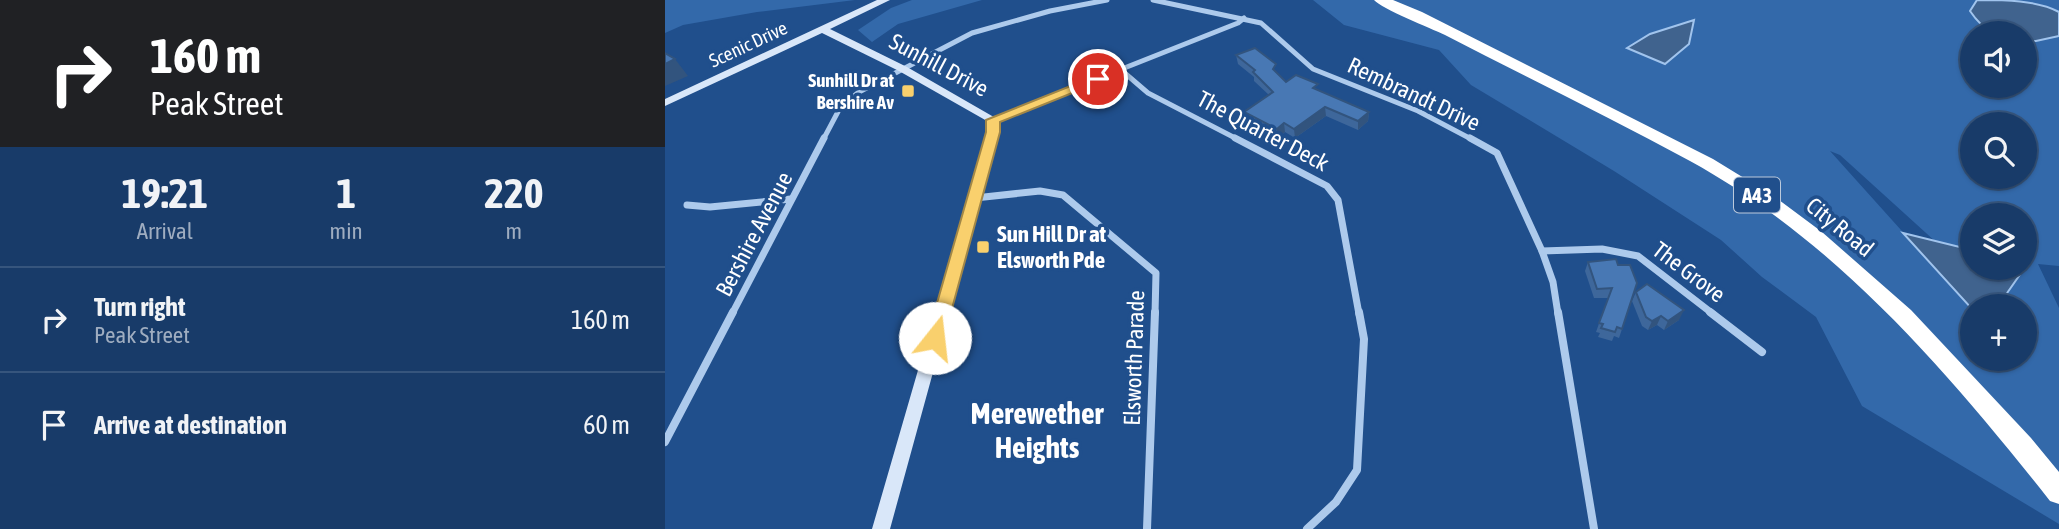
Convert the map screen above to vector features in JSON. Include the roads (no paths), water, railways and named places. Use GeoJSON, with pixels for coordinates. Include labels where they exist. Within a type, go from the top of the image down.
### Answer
{"type":"FeatureCollection","features":[{"type":"Feature","properties":{"kind":"highway","name":"City Road"},"geometry":{"type":"LineString","coordinates":[[1381,0],[1417,15],[1718,169],[1784,213],[1859,275],[1926,338],[2007,426],[2059,492]]}},
{"type":"Feature","properties":{"kind":"street","name":"Scenic Drive"},"geometry":{"type":"LineString","coordinates":[[665,103],[885,0]]}},
{"type":"Feature","properties":{"kind":"street"},"geometry":{"type":"LineString","coordinates":[[903,69],[972,33],[1050,11],[1107,0]]}},
{"type":"Feature","properties":{"kind":"street","name":"Rembrandt Drive"},"geometry":{"type":"LineString","coordinates":[[1153,0],[1261,23],[1313,69],[1418,111],[1497,153],[1542,251],[1553,282],[1594,529]]}},
{"type":"Feature","properties":{"kind":"street"},"geometry":{"type":"LineString","coordinates":[[993,120],[1244,19]]}},
{"type":"Feature","properties":{"kind":"street","name":"Sunhill Drive"},"geometry":{"type":"LineString","coordinates":[[822,29],[903,69],[993,120],[993,132],[975,198],[881,529]]}},
{"type":"Feature","properties":{"kind":"street","name":"Bershire Avenue"},"geometry":{"type":"LineString","coordinates":[[665,442],[841,106],[859,92],[903,69]]}},
{"type":"Feature","properties":{"kind":"street","name":"The Quarter Deck"},"geometry":{"type":"LineString","coordinates":[[1121,69],[1148,93],[1327,186],[1338,200],[1364,339],[1357,470],[1336,502],[1307,529]]}},
{"type":"Feature","properties":{"kind":"street","name":"Elsworth Parade"},"geometry":{"type":"LineString","coordinates":[[975,198],[1040,191],[1063,195],[1156,273],[1147,529]]}},
{"type":"Feature","properties":{"kind":"street"},"geometry":{"type":"LineString","coordinates":[[687,205],[710,207],[791,199]]}},
{"type":"Feature","properties":{"kind":"street","name":"The Grove"},"geometry":{"type":"LineString","coordinates":[[1542,251],[1604,249],[1638,256],[1762,352]]}},
{"type":"Feature","properties":{"kind":"place","name":"Sunhill Dr at Bershire Av"},"geometry":{"type":"Point","coordinates":[908,91]}},
{"type":"Feature","properties":{"kind":"place","name":"Sun Hill Dr at Elsworth Pde"},"geometry":{"type":"Point","coordinates":[983,247]}},
{"type":"Feature","properties":{"kind":"district","name":"Merewether Heights"},"geometry":{"type":"Point","coordinates":[1037,430]}}]}
